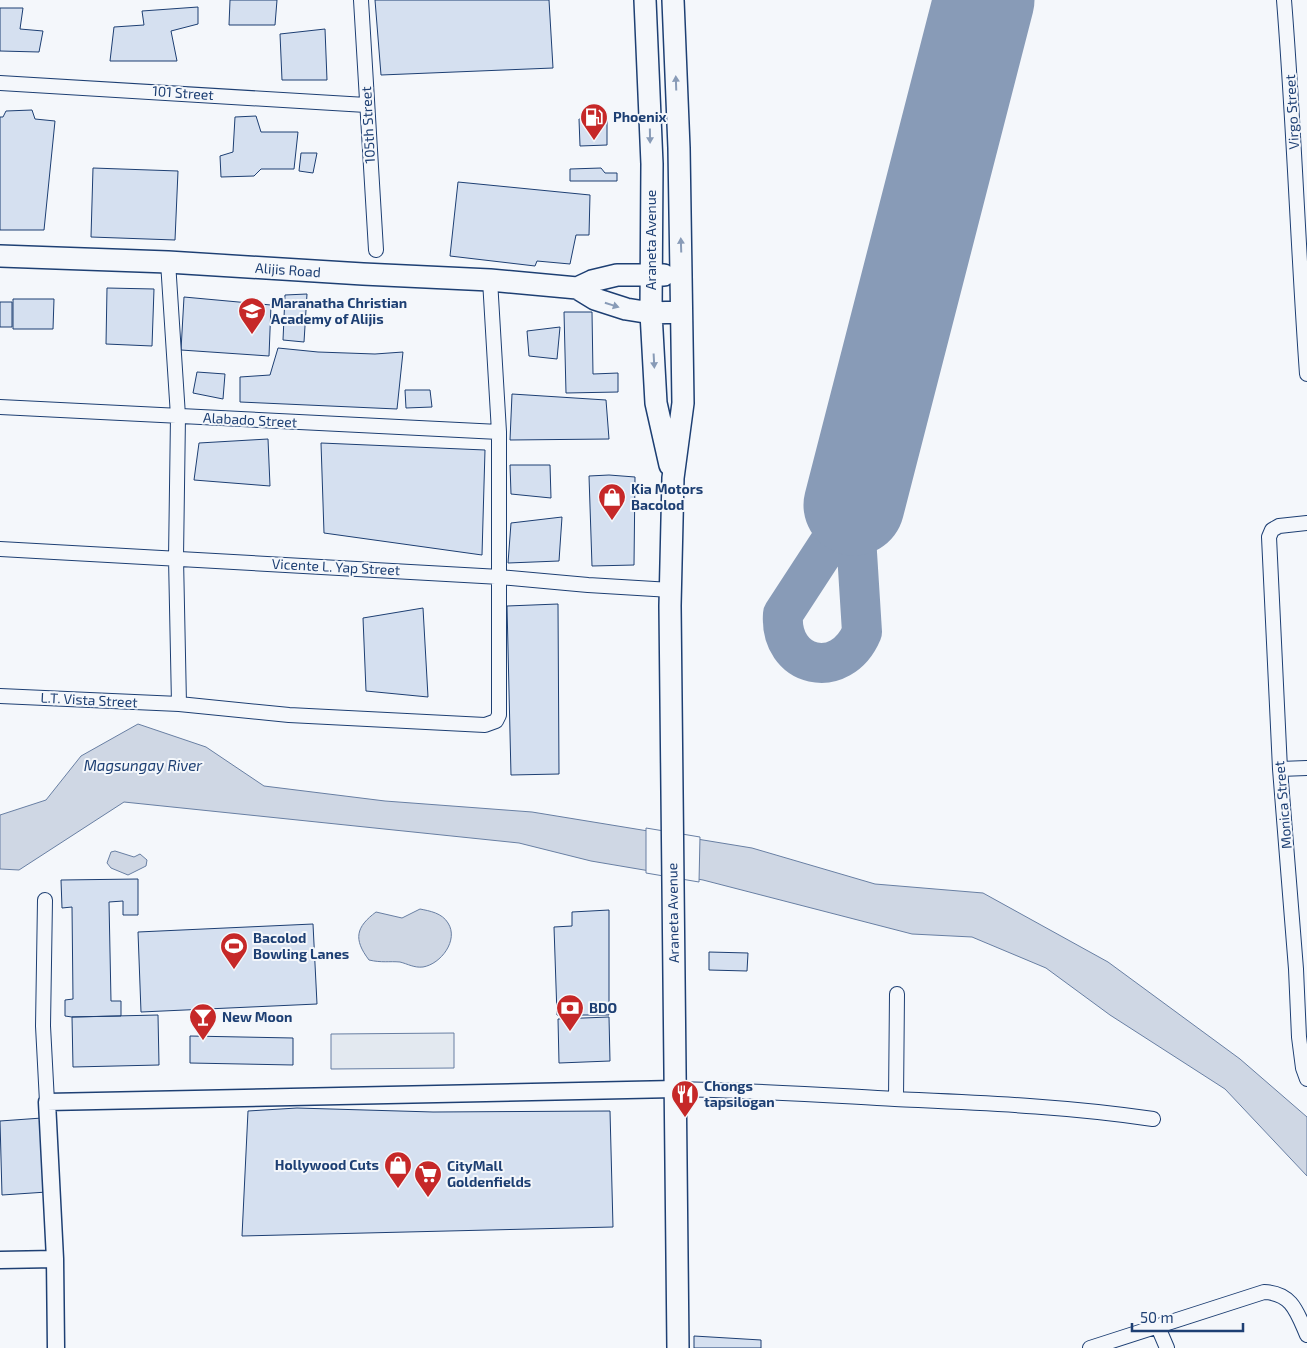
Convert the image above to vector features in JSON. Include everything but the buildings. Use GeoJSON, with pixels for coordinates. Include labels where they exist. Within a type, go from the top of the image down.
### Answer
{"type":"FeatureCollection","features":[{"type":"Feature","properties":{"kind":"main road","name":"Araneta Avenue"},"geometry":{"type":"LineString","coordinates":[[645,0],[652,164],[651,313],[656,403],[673,478]]}},
{"type":"Feature","properties":{"kind":"main road","name":"Araneta Avenue"},"geometry":{"type":"LineString","coordinates":[[673,0],[682,274],[681,312],[684,403],[673,478],[671,590],[672,891],[674,929],[678,1348]]}},
{"type":"Feature","properties":{"kind":"main road","name":"Alijis Road"},"geometry":{"type":"LineString","coordinates":[[0,256],[168,262],[490,280],[576,288],[611,306],[651,313],[681,312]]}},
{"type":"Feature","properties":{"kind":"main road","name":"Alijis Road"},"geometry":{"type":"LineString","coordinates":[[576,288],[617,275],[682,274]]}},
{"type":"Feature","properties":{"kind":"street","name":"105th Street"},"geometry":{"type":"LineString","coordinates":[[361,0],[376,250]]}},
{"type":"Feature","properties":{"kind":"street","name":"Virgo Street"},"geometry":{"type":"LineString","coordinates":[[1284,0],[1307,374]]}},
{"type":"Feature","properties":{"kind":"street","name":"101 Street"},"geometry":{"type":"LineString","coordinates":[[0,83],[366,105]]}},
{"type":"Feature","properties":{"kind":"street"},"geometry":{"type":"LineString","coordinates":[[168,262],[178,416],[176,558],[179,704]]}},
{"type":"Feature","properties":{"kind":"street"},"geometry":{"type":"LineString","coordinates":[[490,280],[499,432],[500,577]]}},
{"type":"Feature","properties":{"kind":"street","name":"Alabado Street"},"geometry":{"type":"LineString","coordinates":[[0,407],[499,432]]}},
{"type":"Feature","properties":{"kind":"street","name":"Monica Street"},"geometry":{"type":"LineString","coordinates":[[1307,523],[1279,526],[1272,530],[1269,537],[1272,632],[1280,769],[1301,969],[1302,1060],[1307,1079]]}},
{"type":"Feature","properties":{"kind":"street","name":"Vicente L. Yap Street"},"geometry":{"type":"LineString","coordinates":[[0,549],[500,577],[671,590]]}},
{"type":"Feature","properties":{"kind":"street","name":"L.T. Vista Street"},"geometry":{"type":"LineString","coordinates":[[0,696],[179,704],[289,715],[485,725],[496,721],[499,715],[500,577]]}},
{"type":"Feature","properties":{"kind":"street"},"geometry":{"type":"LineString","coordinates":[[1280,769],[1307,768]]}},
{"type":"Feature","properties":{"kind":"street"},"geometry":{"type":"LineString","coordinates":[[45,900],[43,1026],[55,1259],[56,1348]]}},
{"type":"Feature","properties":{"kind":"street"},"geometry":{"type":"LineString","coordinates":[[896,1099],[897,994]]}},
{"type":"Feature","properties":{"kind":"street"},"geometry":{"type":"LineString","coordinates":[[47,1102],[725,1089],[1079,1109],[1153,1119]]}},
{"type":"Feature","properties":{"kind":"street"},"geometry":{"type":"LineString","coordinates":[[0,1260],[55,1259]]}},
{"type":"Feature","properties":{"kind":"street"},"geometry":{"type":"LineString","coordinates":[[1090,1348],[1264,1292],[1275,1293],[1284,1297],[1295,1308],[1307,1335]]}},
{"type":"Feature","properties":{"kind":"street"},"geometry":{"type":"LineString","coordinates":[[1158,1327],[1167,1348]]}},
{"type":"Feature","properties":{"kind":"shaded area"},"geometry":{"type":"Polygon","coordinates":[[[454,1033],[454,1068],[331,1069],[331,1034],[454,1033]]]}},
{"type":"Feature","properties":{"kind":"water","name":"Magsungay River"},"geometry":{"type":"Polygon","coordinates":[[[138,724],[206,747],[264,786],[385,801],[532,812],[752,848],[875,884],[983,893],[1108,962],[1240,1059],[1307,1117],[1307,1176],[1225,1089],[1110,1015],[1046,968],[972,937],[912,934],[703,880],[591,861],[519,843],[124,802],[19,870],[0,869],[0,815],[46,800],[81,756],[138,724]]]}},
{"type":"Feature","properties":{"kind":"water"},"geometry":{"type":"Polygon","coordinates":[[[115,851],[134,857],[140,854],[147,860],[146,866],[128,875],[111,868],[107,863],[111,852],[115,851]]]}},
{"type":"Feature","properties":{"kind":"water"},"geometry":{"type":"Polygon","coordinates":[[[420,909],[439,915],[448,923],[451,930],[450,944],[442,956],[430,965],[423,967],[400,962],[369,960],[361,946],[359,934],[364,923],[369,918],[376,912],[402,918],[420,909]]]}},
{"type":"Feature","properties":{"kind":"pier"},"geometry":{"type":"Polygon","coordinates":[[[646,828],[700,837],[699,882],[646,873],[646,828]]]}},
{"type":"Feature","properties":{"kind":"taxiway"},"geometry":{"type":"LineString","coordinates":[[854,505],[862,632],[852,648],[840,658],[827,663],[813,662],[801,657],[791,647],[784,632],[783,614],[854,505]]}},
{"type":"Feature","properties":{"kind":"runway"},"geometry":{"type":"LineString","coordinates":[[854,505],[984,0]]}},
{"type":"Feature","properties":{"kind":"place","name":"Phoenix"},"geometry":{"type":"Point","coordinates":[594,141]}},
{"type":"Feature","properties":{"kind":"place","name":"Maranatha Christian Academy of Alijis"},"geometry":{"type":"Point","coordinates":[252,335]}},
{"type":"Feature","properties":{"kind":"place","name":"Kia Motors Bacolod"},"geometry":{"type":"Point","coordinates":[612,521]}},
{"type":"Feature","properties":{"kind":"place","name":"Bacolod Bowling Lanes"},"geometry":{"type":"Point","coordinates":[234,970]}},
{"type":"Feature","properties":{"kind":"place","name":"BDO"},"geometry":{"type":"Point","coordinates":[570,1032]}},
{"type":"Feature","properties":{"kind":"place","name":"New Moon"},"geometry":{"type":"Point","coordinates":[203,1041]}},
{"type":"Feature","properties":{"kind":"place","name":"Chongs tapsilogan"},"geometry":{"type":"Point","coordinates":[685,1118]}},
{"type":"Feature","properties":{"kind":"place","name":"Hollywood Cuts"},"geometry":{"type":"Point","coordinates":[398,1189]}},
{"type":"Feature","properties":{"kind":"place","name":"CityMall Goldenfields"},"geometry":{"type":"Point","coordinates":[428,1198]}}]}
